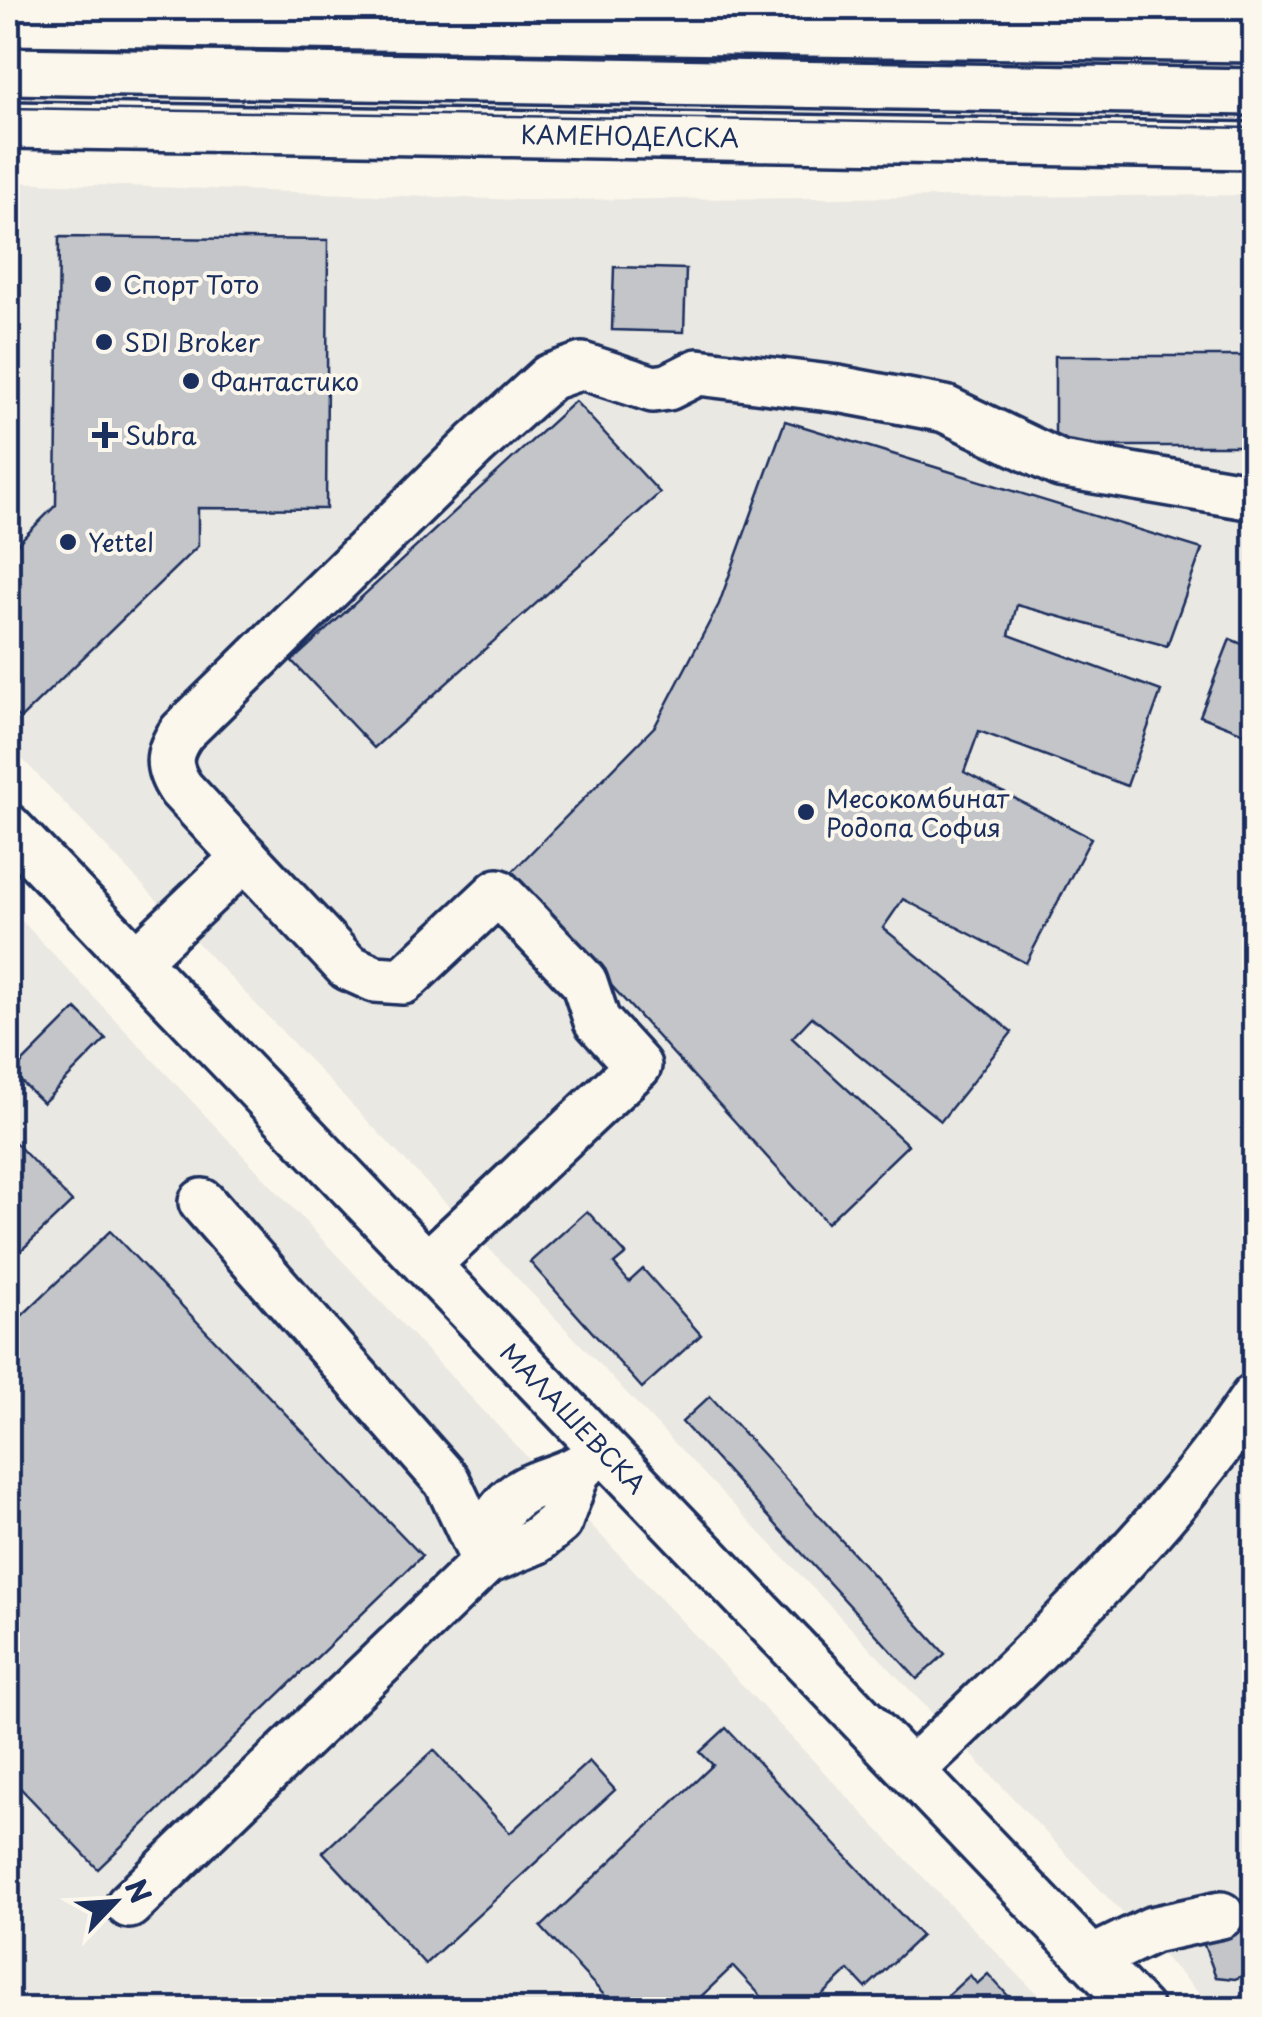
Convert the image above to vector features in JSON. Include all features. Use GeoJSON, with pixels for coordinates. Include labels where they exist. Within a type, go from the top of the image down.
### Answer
{"type":"FeatureCollection","features":[{"type":"Feature","properties":{"kind":"street"},"geometry":{"type":"LineString","coordinates":[[35,17],[1146,23],[1254,39]]}},
{"type":"Feature","properties":{"kind":"street"},"geometry":{"type":"LineString","coordinates":[[8,71],[1254,92]]}},
{"type":"Feature","properties":{"kind":"street","name":"КАМЕНОДЕЛСКА"},"geometry":{"type":"LineString","coordinates":[[8,125],[1254,146]]}},
{"type":"Feature","properties":{"kind":"street"},"geometry":{"type":"LineString","coordinates":[[427,1265],[638,1066],[597,1021],[584,982],[498,892],[403,981],[375,980],[348,967],[171,775],[168,760],[172,746],[476,444],[550,377],[564,370],[582,366],[653,390],[698,372],[838,389],[945,408],[1060,464],[1254,497]]}},
{"type":"Feature","properties":{"kind":"street","name":"МАЛАШЕВСКА"},"geometry":{"type":"LineString","coordinates":[[8,827],[427,1265],[590,1461],[911,1771],[1140,2010]]}},
{"type":"Feature","properties":{"kind":"street"},"geometry":{"type":"LineString","coordinates":[[136,961],[244,857]]}},
{"type":"Feature","properties":{"kind":"street"},"geometry":{"type":"LineString","coordinates":[[202,1202],[447,1481],[485,1562]]}},
{"type":"Feature","properties":{"kind":"street"},"geometry":{"type":"LineString","coordinates":[[911,1771],[1046,1640],[1157,1523],[1224,1442],[1254,1396]]}},
{"type":"Feature","properties":{"kind":"street"},"geometry":{"type":"LineString","coordinates":[[129,1905],[485,1562],[500,1510],[528,1486],[590,1461]]}},
{"type":"Feature","properties":{"kind":"street"},"geometry":{"type":"LineString","coordinates":[[1092,1960],[1152,1930],[1220,1915]]}},
{"type":"Feature","properties":{"kind":"shaded area"},"geometry":{"type":"Polygon","coordinates":[[[8,182],[522,200],[1254,195],[1254,2009],[1214,2009],[8,744],[8,182]]]}},
{"type":"Feature","properties":{"kind":"shaded area"},"geometry":{"type":"Polygon","coordinates":[[[8,906],[938,1893],[1052,2009],[18,2009],[8,1997],[8,906]]]}},
{"type":"Feature","properties":{"kind":"building"},"geometry":{"type":"Polygon","coordinates":[[[59,237],[328,240],[326,509],[198,508],[198,546],[20,719],[8,707],[8,553],[56,505],[59,237]]]}},
{"type":"Feature","properties":{"kind":"building"},"geometry":{"type":"Polygon","coordinates":[[[614,267],[686,269],[684,332],[612,330],[614,267]]]}},
{"type":"Feature","properties":{"kind":"building"},"geometry":{"type":"Polygon","coordinates":[[[1055,356],[1254,356],[1254,446],[1055,446],[1055,356]]]}},
{"type":"Feature","properties":{"kind":"building"},"geometry":{"type":"Polygon","coordinates":[[[575,401],[660,493],[374,748],[292,661],[575,401]]]}},
{"type":"Feature","properties":{"kind":"building","name":"Месокомбинат Родопа София"},"geometry":{"type":"Polygon","coordinates":[[[785,421],[1202,549],[1167,646],[1017,605],[1009,635],[1161,691],[1127,786],[979,731],[964,772],[1091,838],[1026,963],[903,899],[883,928],[1012,1032],[941,1121],[812,1017],[792,1038],[908,1145],[827,1223],[510,874],[655,726],[719,604],[785,421]]]}},
{"type":"Feature","properties":{"kind":"building"},"geometry":{"type":"Polygon","coordinates":[[[1230,639],[1254,649],[1254,737],[1200,716],[1230,639]]]}},
{"type":"Feature","properties":{"kind":"building"},"geometry":{"type":"Polygon","coordinates":[[[76,1009],[106,1039],[43,1103],[12,1073],[76,1009]]]}},
{"type":"Feature","properties":{"kind":"building"},"geometry":{"type":"Polygon","coordinates":[[[8,1137],[72,1202],[8,1263],[8,1137]]]}},
{"type":"Feature","properties":{"kind":"building"},"geometry":{"type":"Polygon","coordinates":[[[587,1211],[626,1254],[614,1264],[629,1282],[643,1269],[701,1335],[642,1388],[530,1262],[587,1211]]]}},
{"type":"Feature","properties":{"kind":"building"},"geometry":{"type":"Polygon","coordinates":[[[110,1231],[422,1556],[98,1869],[8,1775],[8,1329],[110,1231]]]}},
{"type":"Feature","properties":{"kind":"building"},"geometry":{"type":"Polygon","coordinates":[[[710,1396],[945,1654],[917,1679],[682,1422],[710,1396]]]}},
{"type":"Feature","properties":{"kind":"building"},"geometry":{"type":"Polygon","coordinates":[[[726,1728],[921,1936],[866,1988],[849,1970],[807,2010],[774,2010],[733,1966],[687,2010],[618,2010],[541,1927],[713,1765],[700,1752],[726,1728]]]}},
{"type":"Feature","properties":{"kind":"building"},"geometry":{"type":"Polygon","coordinates":[[[434,1750],[510,1833],[589,1761],[615,1790],[425,1964],[323,1852],[434,1750]]]}},
{"type":"Feature","properties":{"kind":"building"},"geometry":{"type":"Polygon","coordinates":[[[1254,1915],[1254,1971],[1235,1979],[1216,1977],[1204,1945],[1214,1931],[1254,1915]]]}},
{"type":"Feature","properties":{"kind":"building"},"geometry":{"type":"Polygon","coordinates":[[[988,1974],[1021,2010],[932,2010],[970,1975],[977,1984],[988,1974]]]}},
{"type":"Feature","properties":{"kind":"tram line"},"geometry":{"type":"LineString","coordinates":[[8,108],[1254,128]]}},
{"type":"Feature","properties":{"kind":"place","name":"Спорт Тото"},"geometry":{"type":"Point","coordinates":[103,284]}},
{"type":"Feature","properties":{"kind":"place","name":"SDI Broker"},"geometry":{"type":"Point","coordinates":[104,342]}},
{"type":"Feature","properties":{"kind":"place","name":"Фантастико"},"geometry":{"type":"Point","coordinates":[191,381]}},
{"type":"Feature","properties":{"kind":"place","name":"Subra"},"geometry":{"type":"Point","coordinates":[105,435]}},
{"type":"Feature","properties":{"kind":"place","name":"Yettel"},"geometry":{"type":"Point","coordinates":[68,542]}},
{"type":"Feature","properties":{"kind":"place","name":"Месокомбинат Родопа София"},"geometry":{"type":"Point","coordinates":[806,812]}}]}
